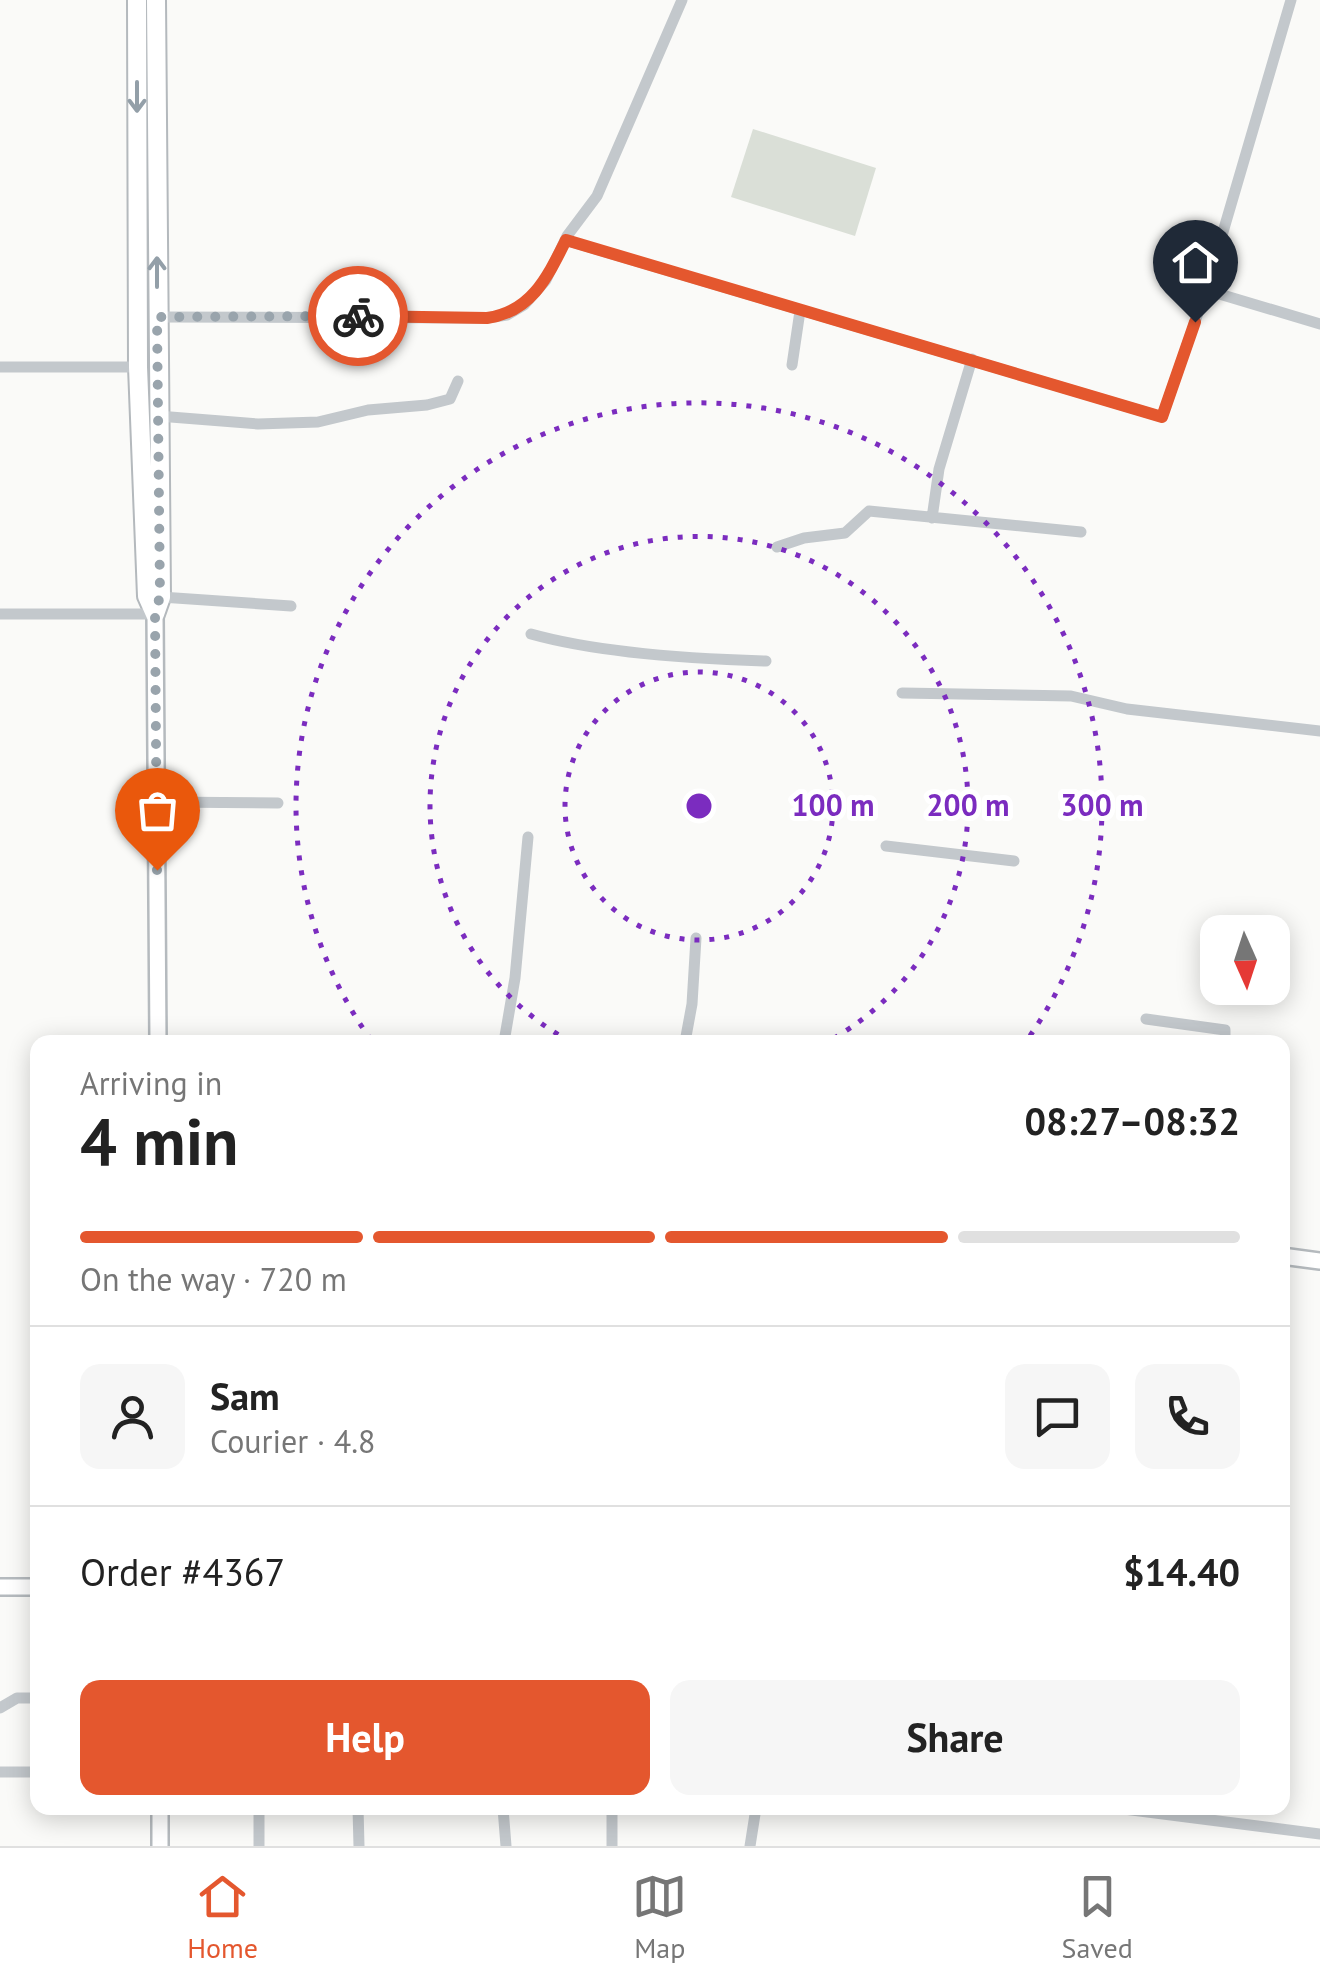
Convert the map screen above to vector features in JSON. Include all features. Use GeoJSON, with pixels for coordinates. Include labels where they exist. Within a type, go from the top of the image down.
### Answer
{"type":"FeatureCollection","features":[{"type":"Feature","properties":{"kind":"highway"},"geometry":{"type":"LineString","coordinates":[[137,0],[138,366],[148,596],[158,605]]}},
{"type":"Feature","properties":{"kind":"highway"},"geometry":{"type":"LineString","coordinates":[[156,0],[158,605]]}},
{"type":"Feature","properties":{"kind":"main road"},"geometry":{"type":"LineString","coordinates":[[158,605],[158,1035]]}},
{"type":"Feature","properties":{"kind":"main road"},"geometry":{"type":"LineString","coordinates":[[1290,1257],[1320,1261]]}},
{"type":"Feature","properties":{"kind":"main road"},"geometry":{"type":"LineString","coordinates":[[0,1587],[30,1587]]}},
{"type":"Feature","properties":{"kind":"main road"},"geometry":{"type":"LineString","coordinates":[[160,1815],[160,1846]]}},
{"type":"Feature","properties":{"kind":"street"},"geometry":{"type":"LineString","coordinates":[[157,317],[487,318],[507,315],[524,305],[546,280],[566,240],[597,196],[682,0]]}},
{"type":"Feature","properties":{"kind":"street"},"geometry":{"type":"LineString","coordinates":[[566,240],[1162,417],[1206,290],[1291,0]]}},
{"type":"Feature","properties":{"kind":"street"},"geometry":{"type":"LineString","coordinates":[[1206,290],[1320,324]]}},
{"type":"Feature","properties":{"kind":"street"},"geometry":{"type":"LineString","coordinates":[[792,364],[800,312]]}},
{"type":"Feature","properties":{"kind":"street"},"geometry":{"type":"LineString","coordinates":[[932,518],[940,469],[972,359]]}},
{"type":"Feature","properties":{"kind":"street"},"geometry":{"type":"LineString","coordinates":[[0,367],[138,366]]}},
{"type":"Feature","properties":{"kind":"street"},"geometry":{"type":"LineString","coordinates":[[158,416],[258,424],[318,422],[368,410],[428,405],[450,399],[458,382]]}},
{"type":"Feature","properties":{"kind":"street"},"geometry":{"type":"LineString","coordinates":[[777,547],[804,538],[845,534],[869,511],[1080,532]]}},
{"type":"Feature","properties":{"kind":"street"},"geometry":{"type":"LineString","coordinates":[[0,614],[158,605],[291,606]]}},
{"type":"Feature","properties":{"kind":"street"},"geometry":{"type":"LineString","coordinates":[[531,634],[557,641],[716,660],[766,661]]}},
{"type":"Feature","properties":{"kind":"street"},"geometry":{"type":"LineString","coordinates":[[902,693],[1071,696],[1126,709],[1320,731]]}},
{"type":"Feature","properties":{"kind":"street"},"geometry":{"type":"LineString","coordinates":[[157,802],[278,803]]}},
{"type":"Feature","properties":{"kind":"street"},"geometry":{"type":"LineString","coordinates":[[505,1035],[515,978],[528,836]]}},
{"type":"Feature","properties":{"kind":"street"},"geometry":{"type":"LineString","coordinates":[[886,846],[1014,862]]}},
{"type":"Feature","properties":{"kind":"street"},"geometry":{"type":"LineString","coordinates":[[686,1035],[696,938]]}},
{"type":"Feature","properties":{"kind":"street"},"geometry":{"type":"LineString","coordinates":[[1146,1019],[1225,1030],[1225,1035]]}},
{"type":"Feature","properties":{"kind":"street"},"geometry":{"type":"LineString","coordinates":[[0,1708],[17,1698],[30,1698]]}},
{"type":"Feature","properties":{"kind":"street"},"geometry":{"type":"LineString","coordinates":[[0,1772],[30,1772]]}},
{"type":"Feature","properties":{"kind":"street"},"geometry":{"type":"LineString","coordinates":[[259,1815],[259,1846]]}},
{"type":"Feature","properties":{"kind":"street"},"geometry":{"type":"LineString","coordinates":[[358,1815],[358,1846]]}},
{"type":"Feature","properties":{"kind":"street"},"geometry":{"type":"LineString","coordinates":[[504,1815],[506,1846]]}},
{"type":"Feature","properties":{"kind":"street"},"geometry":{"type":"LineString","coordinates":[[612,1815],[612,1846]]}},
{"type":"Feature","properties":{"kind":"street"},"geometry":{"type":"LineString","coordinates":[[750,1846],[755,1815]]}},
{"type":"Feature","properties":{"kind":"street"},"geometry":{"type":"LineString","coordinates":[[1171,1815],[1320,1834]]}},
{"type":"Feature","properties":{"kind":"shaded area"},"geometry":{"type":"Polygon","coordinates":[[[753,129],[876,168],[855,236],[731,197],[753,129]]]}},
{"type":"Feature","properties":{"kind":"way so far"},"geometry":{"type":"LineString","coordinates":[[157,870],[157,317],[358,316]]}},
{"type":"Feature","properties":{"kind":"route"},"geometry":{"type":"LineString","coordinates":[[358,316],[507,315],[524,305],[546,280],[566,240],[1162,417],[1195,322]]}}]}
